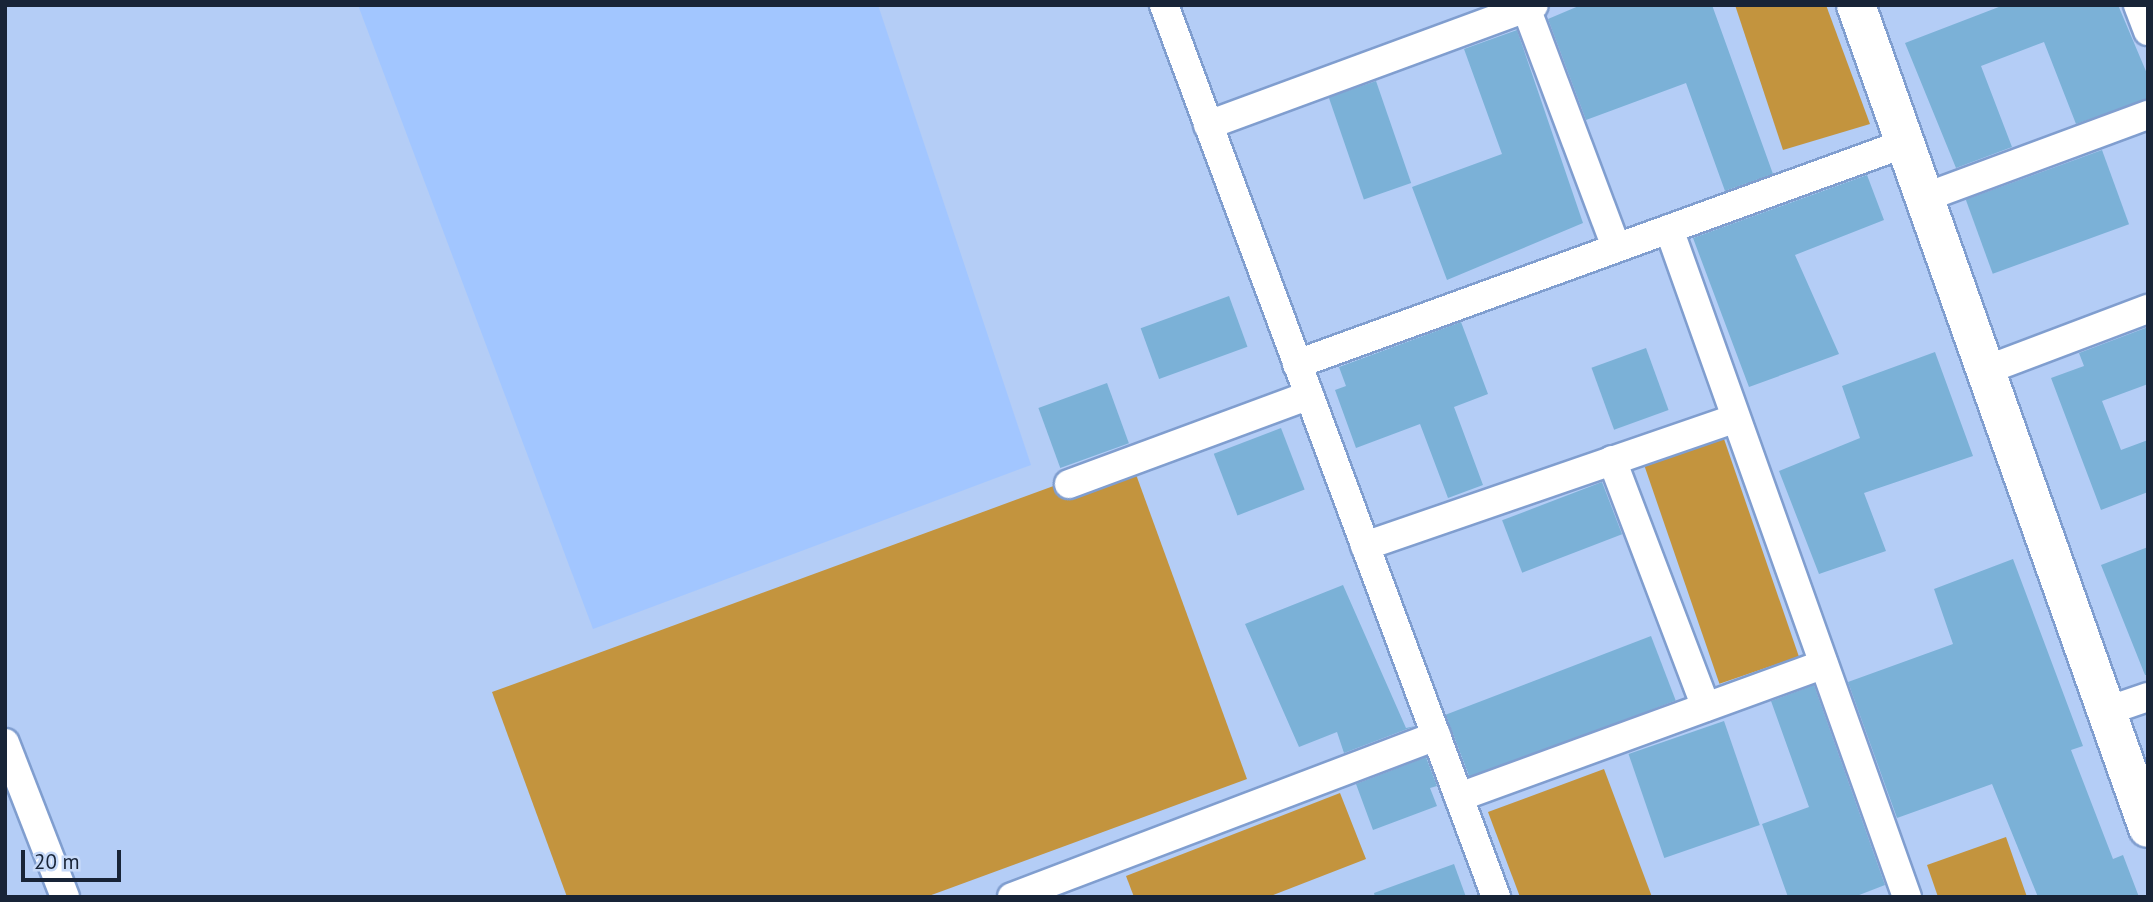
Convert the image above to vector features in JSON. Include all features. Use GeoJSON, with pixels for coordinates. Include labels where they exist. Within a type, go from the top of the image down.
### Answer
{"type":"FeatureCollection","features":[{"type":"Feature","properties":{"kind":"street"},"geometry":{"type":"LineString","coordinates":[[1164,5],[1496,897]]}},
{"type":"Feature","properties":{"kind":"street"},"geometry":{"type":"LineString","coordinates":[[1856,5],[1989,369],[2148,828]]}},
{"type":"Feature","properties":{"kind":"street"},"geometry":{"type":"LineString","coordinates":[[2138,5],[2148,31]]}},
{"type":"Feature","properties":{"kind":"street"},"geometry":{"type":"LineString","coordinates":[[1209,125],[1529,6],[1616,247]]}},
{"type":"Feature","properties":{"kind":"street"},"geometry":{"type":"LineString","coordinates":[[1926,197],[2148,115]]}},
{"type":"Feature","properties":{"kind":"street"},"geometry":{"type":"LineString","coordinates":[[1297,364],[1906,143]]}},
{"type":"Feature","properties":{"kind":"street"},"geometry":{"type":"LineString","coordinates":[[1669,229],[1824,664],[1900,894]]}},
{"type":"Feature","properties":{"kind":"street"},"geometry":{"type":"LineString","coordinates":[[1989,369],[2148,309]]}},
{"type":"Feature","properties":{"kind":"street"},"geometry":{"type":"LineString","coordinates":[[1069,484],[1309,394]]}},
{"type":"Feature","properties":{"kind":"street"},"geometry":{"type":"LineString","coordinates":[[1365,546],[1736,418]]}},
{"type":"Feature","properties":{"kind":"street"},"geometry":{"type":"LineString","coordinates":[[1612,460],[1706,708]]}},
{"type":"Feature","properties":{"kind":"street"},"geometry":{"type":"LineString","coordinates":[[1459,797],[1824,664]]}},
{"type":"Feature","properties":{"kind":"street"},"geometry":{"type":"LineString","coordinates":[[2107,711],[2148,697]]}},
{"type":"Feature","properties":{"kind":"street"},"geometry":{"type":"LineString","coordinates":[[1012,897],[1436,736]]}},
{"type":"Feature","properties":{"kind":"street"},"geometry":{"type":"LineString","coordinates":[[5,743],[65,897]]}},
{"type":"Feature","properties":{"kind":"shaded area"},"geometry":{"type":"Polygon","coordinates":[[[358,5],[878,5],[1031,465],[593,629],[358,5]]]}},
{"type":"Feature","properties":{"kind":"shaded area"},"geometry":{"type":"Polygon","coordinates":[[[1735,5],[1826,5],[1870,124],[1783,150],[1735,5]]]}},
{"type":"Feature","properties":{"kind":"shaded area"},"geometry":{"type":"Polygon","coordinates":[[[1724,439],[1799,656],[1719,684],[1645,466],[1724,439]]]}},
{"type":"Feature","properties":{"kind":"shaded area"},"geometry":{"type":"Polygon","coordinates":[[[1130,458],[1247,779],[926,897],[567,897],[492,692],[1130,458]]]}},
{"type":"Feature","properties":{"kind":"shaded area"},"geometry":{"type":"Polygon","coordinates":[[[1604,769],[1652,897],[1520,897],[1488,812],[1604,769]]]}},
{"type":"Feature","properties":{"kind":"shaded area"},"geometry":{"type":"Polygon","coordinates":[[[1340,793],[1366,859],[1268,897],[1134,897],[1126,876],[1340,793]]]}},
{"type":"Feature","properties":{"kind":"shaded area"},"geometry":{"type":"Polygon","coordinates":[[[2006,837],[2027,897],[1938,897],[1927,865],[2006,837]]]}},
{"type":"Feature","properties":{"kind":"building"},"geometry":{"type":"Polygon","coordinates":[[[1581,5],[1712,5],[1773,174],[1725,191],[1686,83],[1586,120],[1548,19],[1581,5]]]}},
{"type":"Feature","properties":{"kind":"building"},"geometry":{"type":"Polygon","coordinates":[[[2004,5],[2118,5],[2148,76],[2148,99],[2076,124],[2044,42],[1981,66],[2012,147],[1956,168],[1905,43],[2004,5]]]}},
{"type":"Feature","properties":{"kind":"building"},"geometry":{"type":"Polygon","coordinates":[[[1517,30],[1583,223],[1447,280],[1412,187],[1502,154],[1464,49],[1517,30]]]}},
{"type":"Feature","properties":{"kind":"building"},"geometry":{"type":"Polygon","coordinates":[[[1376,81],[1411,183],[1364,199],[1329,97],[1376,81]]]}},
{"type":"Feature","properties":{"kind":"building"},"geometry":{"type":"Polygon","coordinates":[[[2102,150],[2129,224],[1993,274],[1966,200],[2102,150]]]}},
{"type":"Feature","properties":{"kind":"building"},"geometry":{"type":"Polygon","coordinates":[[[1867,175],[1884,220],[1795,255],[1839,354],[1749,387],[1693,238],[1867,175]]]}},
{"type":"Feature","properties":{"kind":"building"},"geometry":{"type":"Polygon","coordinates":[[[1229,296],[1247,347],[1159,379],[1141,328],[1229,296]]]}},
{"type":"Feature","properties":{"kind":"building"},"geometry":{"type":"Polygon","coordinates":[[[1461,322],[1488,394],[1454,407],[1483,485],[1448,498],[1420,424],[1356,448],[1335,390],[1346,386],[1339,367],[1461,322]]]}},
{"type":"Feature","properties":{"kind":"building"},"geometry":{"type":"Polygon","coordinates":[[[2148,327],[2148,384],[2102,401],[2121,450],[2148,440],[2148,492],[2101,510],[2051,378],[2084,366],[2079,353],[2148,327]]]}},
{"type":"Feature","properties":{"kind":"building"},"geometry":{"type":"Polygon","coordinates":[[[1646,348],[1669,410],[1614,430],[1591,368],[1646,348]]]}},
{"type":"Feature","properties":{"kind":"building"},"geometry":{"type":"Polygon","coordinates":[[[1935,352],[1973,456],[1864,493],[1886,551],[1819,574],[1779,471],[1860,438],[1842,386],[1935,352]]]}},
{"type":"Feature","properties":{"kind":"building"},"geometry":{"type":"Polygon","coordinates":[[[1107,383],[1129,443],[1060,468],[1038,408],[1107,383]]]}},
{"type":"Feature","properties":{"kind":"building"},"geometry":{"type":"Polygon","coordinates":[[[1281,428],[1305,490],[1237,515],[1214,454],[1281,428]]]}},
{"type":"Feature","properties":{"kind":"building"},"geometry":{"type":"Polygon","coordinates":[[[1602,482],[1622,534],[1522,573],[1502,520],[1602,482]]]}},
{"type":"Feature","properties":{"kind":"building"},"geometry":{"type":"Polygon","coordinates":[[[2148,547],[2148,675],[2145,675],[2101,565],[2148,547]]]}},
{"type":"Feature","properties":{"kind":"building"},"geometry":{"type":"Polygon","coordinates":[[[2013,559],[2083,746],[2071,750],[2113,859],[2123,855],[2139,897],[2038,897],[1992,784],[1897,818],[1848,682],[1953,644],[1934,589],[2013,559]]]}},
{"type":"Feature","properties":{"kind":"building"},"geometry":{"type":"Polygon","coordinates":[[[1343,585],[1406,728],[1415,726],[1344,753],[1337,732],[1299,747],[1245,624],[1343,585]]]}},
{"type":"Feature","properties":{"kind":"building"},"geometry":{"type":"Polygon","coordinates":[[[1651,636],[1676,700],[1470,779],[1446,715],[1651,636]]]}},
{"type":"Feature","properties":{"kind":"building"},"geometry":{"type":"Polygon","coordinates":[[[1814,685],[1885,885],[1854,897],[1788,897],[1762,824],[1809,807],[1771,701],[1814,685]]]}},
{"type":"Feature","properties":{"kind":"building"},"geometry":{"type":"Polygon","coordinates":[[[1724,721],[1760,825],[1664,858],[1629,754],[1724,721]]]}},
{"type":"Feature","properties":{"kind":"building"},"geometry":{"type":"Polygon","coordinates":[[[1426,757],[1437,786],[1430,788],[1437,806],[1373,830],[1356,784],[1426,757]]]}},
{"type":"Feature","properties":{"kind":"building"},"geometry":{"type":"Polygon","coordinates":[[[1454,864],[1466,897],[1375,897],[1374,893],[1454,864]]]}}]}
